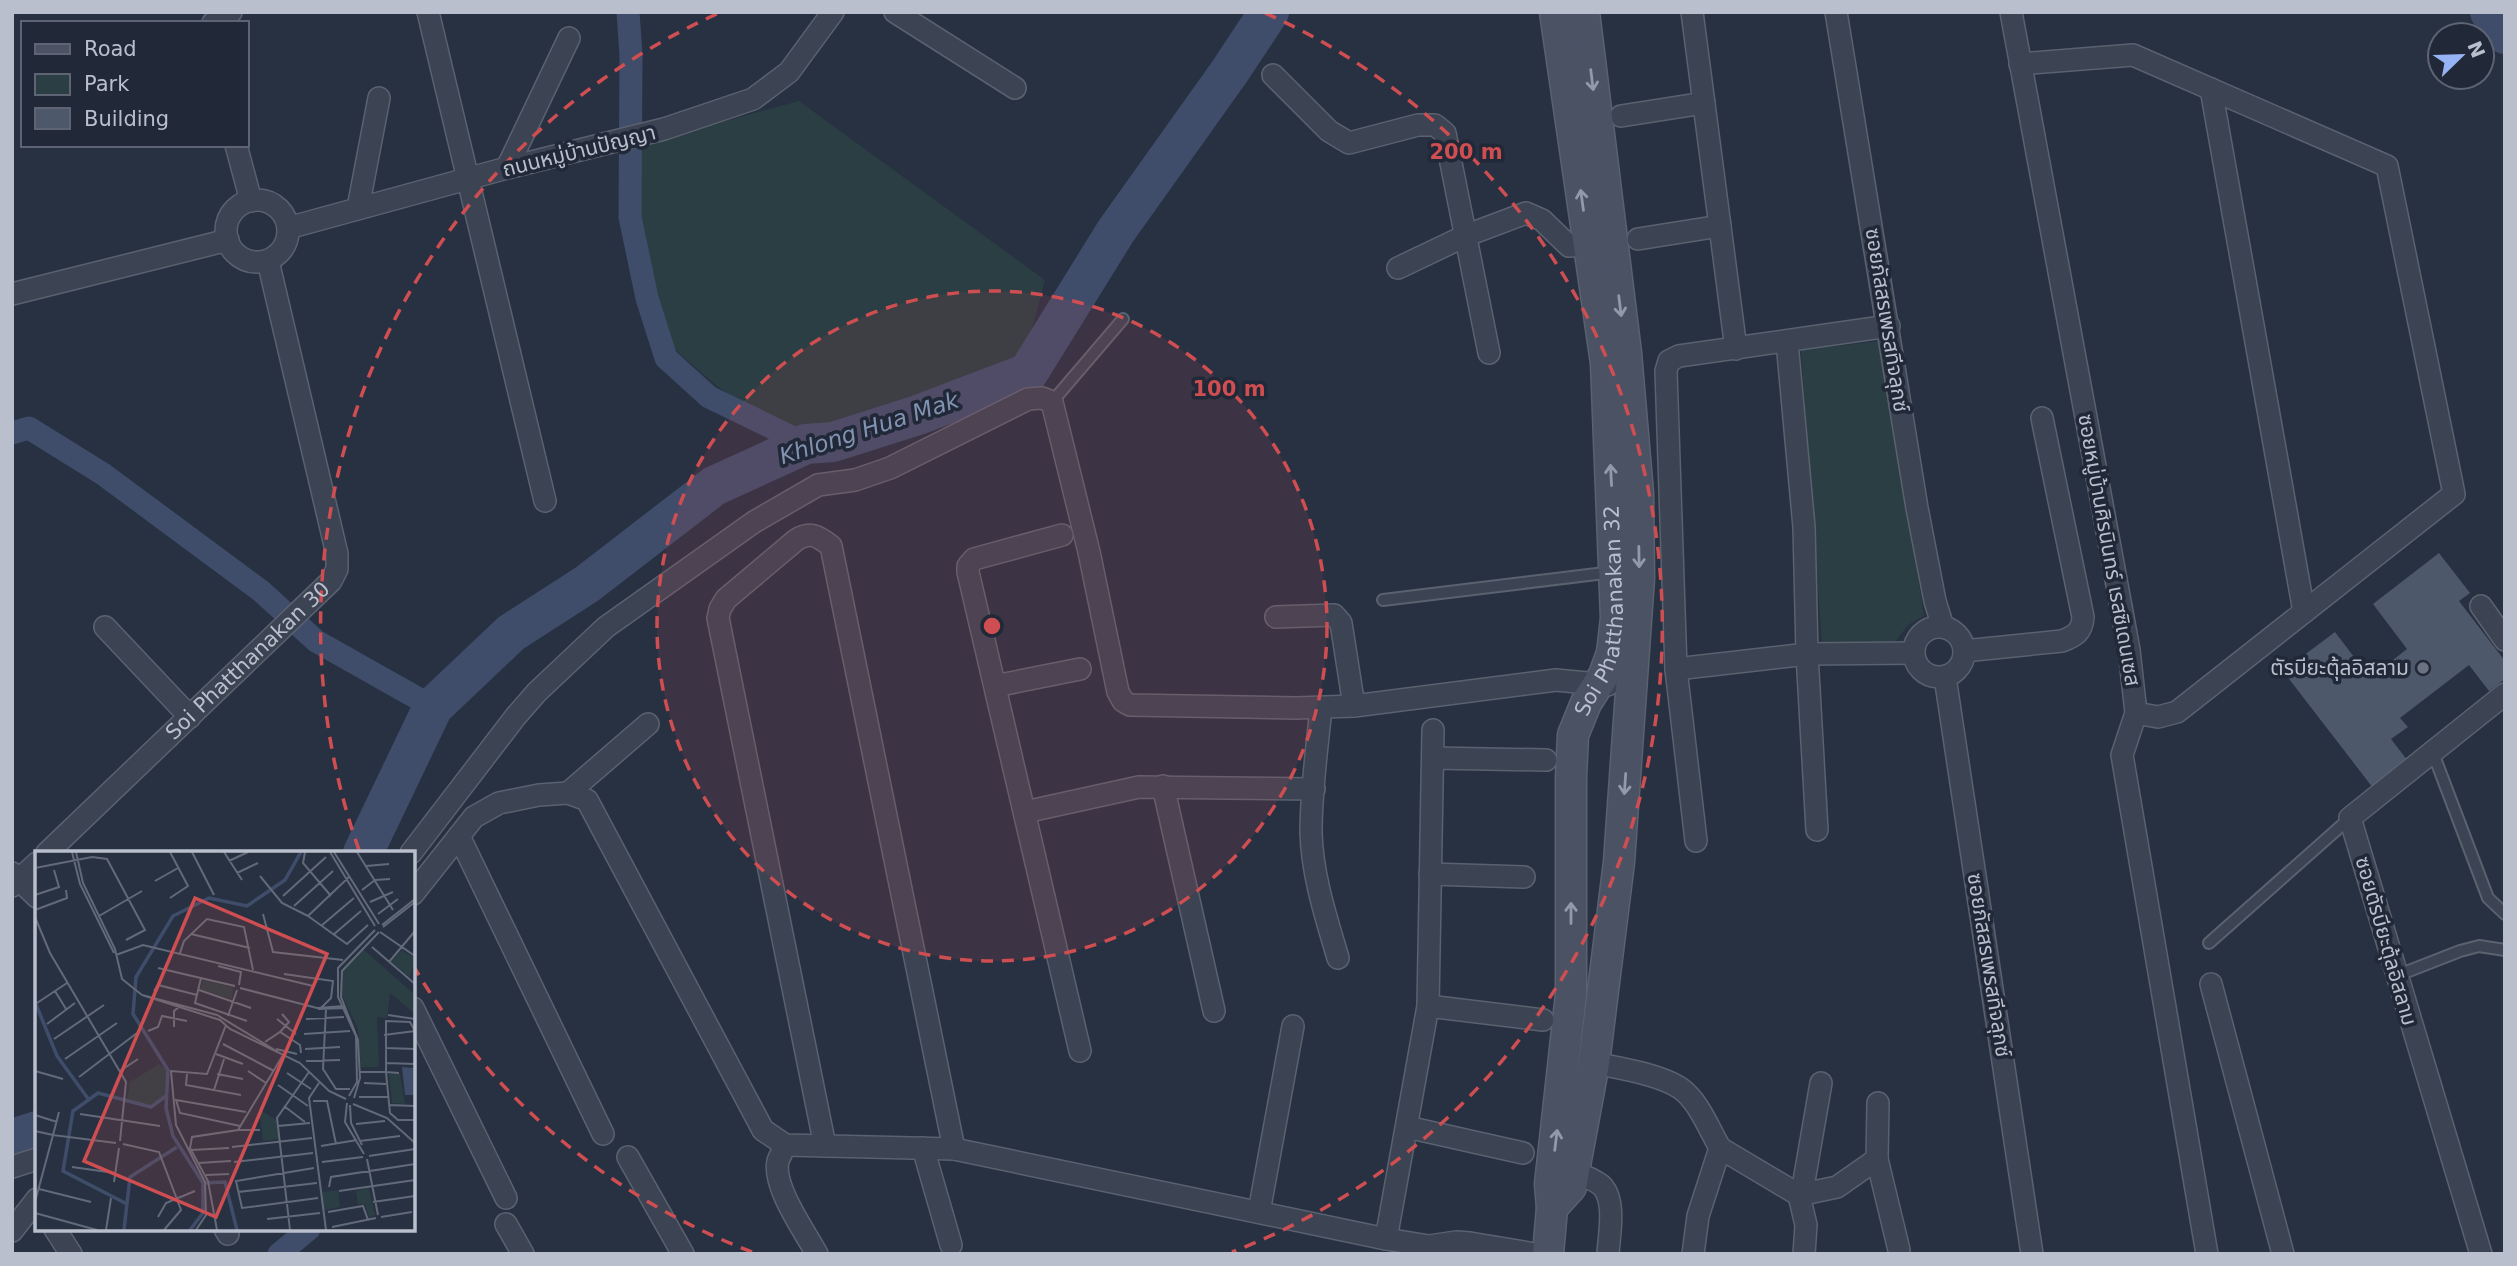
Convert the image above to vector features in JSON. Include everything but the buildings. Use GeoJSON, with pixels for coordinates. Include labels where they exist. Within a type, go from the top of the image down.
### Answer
{"type":"FeatureCollection","features":[{"type":"Feature","properties":{"kind":"street"},"geometry":{"type":"LineString","coordinates":[[428,12],[545,501]]}},
{"type":"Feature","properties":{"kind":"street","name":"ถนนหมู่บ้านปัญญา"},"geometry":{"type":"LineString","coordinates":[[288,228],[507,168],[664,129],[753,99],[789,72],[833,12]]}},
{"type":"Feature","properties":{"kind":"street"},"geometry":{"type":"LineString","coordinates":[[895,12],[1015,88]]}},
{"type":"Feature","properties":{"kind":"street","name":"Soi Phatthanakan 32"},"geometry":{"type":"LineString","coordinates":[[1548,1254],[1552,1208],[1550,1184],[1571,994],[1570,802],[1573,735],[1586,703],[1604,675],[1612,653],[1616,618],[1606,363],[1555,12]]}},
{"type":"Feature","properties":{"kind":"street","name":"Soi Phatthanakan 32"},"geometry":{"type":"LineString","coordinates":[[1552,1208],[1571,1187],[1594,1063],[1619,862],[1639,578],[1638,493],[1626,354],[1584,12]]}},
{"type":"Feature","properties":{"kind":"street"},"geometry":{"type":"LineString","coordinates":[[1692,12],[1736,349]]}},
{"type":"Feature","properties":{"kind":"street","name":"ซอยภัสสรเพรสทีจลุกซ์"},"geometry":{"type":"LineString","coordinates":[[1836,12],[1934,601],[1943,627],[1958,635],[1964,651]]}},
{"type":"Feature","properties":{"kind":"street","name":"ซอยหมู่บ้านศิรนินทร์ เรสซิเดนเซส"},"geometry":{"type":"LineString","coordinates":[[2011,12],[2129,650],[2136,713],[2122,755],[2207,1254]]}},
{"type":"Feature","properties":{"kind":"street"},"geometry":{"type":"LineString","coordinates":[[507,168],[569,38]]}},
{"type":"Feature","properties":{"kind":"street"},"geometry":{"type":"LineString","coordinates":[[2020,64],[2133,55],[2387,166],[2454,494],[2177,712],[2158,717],[2136,713]]}},
{"type":"Feature","properties":{"kind":"street"},"geometry":{"type":"LineString","coordinates":[[1273,75],[1329,131],[1349,143],[1418,125],[1435,125],[1445,133],[1489,354]]}},
{"type":"Feature","properties":{"kind":"street"},"geometry":{"type":"LineString","coordinates":[[2211,89],[2304,612]]}},
{"type":"Feature","properties":{"kind":"street"},"geometry":{"type":"LineString","coordinates":[[358,208],[379,98]]}},
{"type":"Feature","properties":{"kind":"street"},"geometry":{"type":"LineString","coordinates":[[1621,116],[1704,103]]}},
{"type":"Feature","properties":{"kind":"street"},"geometry":{"type":"LineString","coordinates":[[237,147],[251,201]]}},
{"type":"Feature","properties":{"kind":"street"},"geometry":{"type":"LineString","coordinates":[[251,201],[272,204],[280,210],[288,228],[284,248],[268,261],[248,261],[232,249],[228,240],[229,219],[234,211],[251,201]]}},
{"type":"Feature","properties":{"kind":"street"},"geometry":{"type":"LineString","coordinates":[[1398,268],[1465,236],[1526,213],[1542,220],[1569,246],[1589,245]]}},
{"type":"Feature","properties":{"kind":"street"},"geometry":{"type":"LineString","coordinates":[[1638,239],[1720,226]]}},
{"type":"Feature","properties":{"kind":"street"},"geometry":{"type":"LineString","coordinates":[[12,295],[228,240]]}},
{"type":"Feature","properties":{"kind":"street","name":"Soi Phatthanakan 30"},"geometry":{"type":"LineString","coordinates":[[49,851],[278,633],[331,581],[337,569],[337,554],[268,261]]}},
{"type":"Feature","properties":{"kind":"street"},"geometry":{"type":"LineString","coordinates":[[1696,841],[1676,669],[1666,371],[1669,361],[1679,356],[1889,326]]}},
{"type":"Feature","properties":{"kind":"street"},"geometry":{"type":"LineString","coordinates":[[1787,342],[1804,527],[1807,654],[1817,830]]}},
{"type":"Feature","properties":{"kind":"street"},"geometry":{"type":"LineString","coordinates":[[413,851],[516,716],[537,692],[606,627],[728,539],[818,485],[855,480],[890,468],[1028,399],[1042,398],[1052,402],[1089,552],[1118,692],[1123,701],[1130,705],[1321,708],[1556,680],[1632,687]]}},
{"type":"Feature","properties":{"kind":"street"},"geometry":{"type":"LineString","coordinates":[[1943,627],[1928,628],[1922,632],[1914,645],[1913,653],[1923,673],[1937,678],[1945,677],[1959,668],[1964,651],[2062,641],[2074,636],[2082,628],[2083,617],[2042,418]]}},
{"type":"Feature","properties":{"kind":"street"},"geometry":{"type":"LineString","coordinates":[[825,1146],[718,618],[726,599],[796,540],[813,534],[831,546],[954,1149]]}},
{"type":"Feature","properties":{"kind":"street"},"geometry":{"type":"LineString","coordinates":[[1062,535],[974,559],[968,566],[968,572],[1080,1051]]}},
{"type":"Feature","properties":{"kind":"street"},"geometry":{"type":"LineString","coordinates":[[2482,606],[2505,640]]}},
{"type":"Feature","properties":{"kind":"street"},"geometry":{"type":"LineString","coordinates":[[1276,617],[1334,615],[1341,623],[1354,706]]}},
{"type":"Feature","properties":{"kind":"street"},"geometry":{"type":"LineString","coordinates":[[105,627],[190,717]]}},
{"type":"Feature","properties":{"kind":"street"},"geometry":{"type":"LineString","coordinates":[[1676,669],[1807,654],[1913,653]]}},
{"type":"Feature","properties":{"kind":"street"},"geometry":{"type":"LineString","coordinates":[[995,685],[1080,669]]}},
{"type":"Feature","properties":{"kind":"street","name":"ซอยภัสสรเพรสทีจลุกซ์"},"geometry":{"type":"LineString","coordinates":[[1945,677],[2032,1254]]}},
{"type":"Feature","properties":{"kind":"street"},"geometry":{"type":"LineString","coordinates":[[2350,818],[2505,694]]}},
{"type":"Feature","properties":{"kind":"street"},"geometry":{"type":"LineString","coordinates":[[1321,708],[1311,831],[1324,913],[1338,958]]}},
{"type":"Feature","properties":{"kind":"street"},"geometry":{"type":"LineString","coordinates":[[568,793],[648,724]]}},
{"type":"Feature","properties":{"kind":"street"},"geometry":{"type":"LineString","coordinates":[[1387,1239],[1428,1006],[1433,730]]}},
{"type":"Feature","properties":{"kind":"street"},"geometry":{"type":"LineString","coordinates":[[1433,758],[1546,760]]}},
{"type":"Feature","properties":{"kind":"street"},"geometry":{"type":"LineString","coordinates":[[1025,812],[1127,788],[1163,786],[1314,789]]}},
{"type":"Feature","properties":{"kind":"street"},"geometry":{"type":"LineString","coordinates":[[1163,786],[1214,1010]]}},
{"type":"Feature","properties":{"kind":"street"},"geometry":{"type":"LineString","coordinates":[[415,891],[474,817],[499,803],[539,795],[568,793],[587,800],[763,1130],[785,1145],[954,1149],[1433,1250],[1456,1242],[1535,1254]]}},
{"type":"Feature","properties":{"kind":"street","name":"ซอยตัรบียะตุ้ลอิสลาม"},"geometry":{"type":"LineString","coordinates":[[2350,818],[2480,1254]]}},
{"type":"Feature","properties":{"kind":"street"},"geometry":{"type":"LineString","coordinates":[[459,836],[603,1134]]}},
{"type":"Feature","properties":{"kind":"street"},"geometry":{"type":"LineString","coordinates":[[35,864],[15,879],[35,895]]}},
{"type":"Feature","properties":{"kind":"street"},"geometry":{"type":"LineString","coordinates":[[1430,874],[1524,877]]}},
{"type":"Feature","properties":{"kind":"street"},"geometry":{"type":"LineString","coordinates":[[2211,984],[2283,1254]]}},
{"type":"Feature","properties":{"kind":"street"},"geometry":{"type":"LineString","coordinates":[[1428,1006],[1543,1020]]}},
{"type":"Feature","properties":{"kind":"street"},"geometry":{"type":"LineString","coordinates":[[415,1012],[506,1198]]}},
{"type":"Feature","properties":{"kind":"street"},"geometry":{"type":"LineString","coordinates":[[1259,1212],[1293,1026]]}},
{"type":"Feature","properties":{"kind":"street"},"geometry":{"type":"LineString","coordinates":[[1594,1063],[1632,1070],[1680,1088],[1694,1104],[1720,1148],[1799,1195],[1836,1187],[1877,1159]]}},
{"type":"Feature","properties":{"kind":"street"},"geometry":{"type":"LineString","coordinates":[[1804,1254],[1806,1225],[1799,1195],[1804,1181],[1821,1083]]}},
{"type":"Feature","properties":{"kind":"street"},"geometry":{"type":"LineString","coordinates":[[1878,1103],[1877,1159],[1899,1250]]}},
{"type":"Feature","properties":{"kind":"street"},"geometry":{"type":"LineString","coordinates":[[1407,1127],[1523,1153]]}},
{"type":"Feature","properties":{"kind":"street"},"geometry":{"type":"LineString","coordinates":[[785,1145],[778,1161],[778,1175],[783,1192],[817,1254]]}},
{"type":"Feature","properties":{"kind":"street"},"geometry":{"type":"LineString","coordinates":[[922,1148],[951,1245]]}},
{"type":"Feature","properties":{"kind":"street"},"geometry":{"type":"LineString","coordinates":[[1693,1254],[1698,1216],[1720,1148]]}},
{"type":"Feature","properties":{"kind":"street"},"geometry":{"type":"LineString","coordinates":[[628,1157],[683,1254]]}},
{"type":"Feature","properties":{"kind":"street"},"geometry":{"type":"LineString","coordinates":[[12,1167],[35,1160]]}},
{"type":"Feature","properties":{"kind":"street"},"geometry":{"type":"LineString","coordinates":[[1574,1171],[1603,1186],[1607,1195],[1610,1205],[1608,1254]]}},
{"type":"Feature","properties":{"kind":"street"},"geometry":{"type":"LineString","coordinates":[[12,1231],[35,1201]]}},
{"type":"Feature","properties":{"kind":"street"},"geometry":{"type":"LineString","coordinates":[[506,1224],[523,1254]]}},
{"type":"Feature","properties":{"kind":"street"},"geometry":{"type":"LineString","coordinates":[[56,1231],[71,1254]]}},
{"type":"Feature","properties":{"kind":"lane"},"geometry":{"type":"LineString","coordinates":[[1052,402],[1123,318]]}},
{"type":"Feature","properties":{"kind":"lane"},"geometry":{"type":"LineString","coordinates":[[1384,600],[1616,571]]}},
{"type":"Feature","properties":{"kind":"lane"},"geometry":{"type":"LineString","coordinates":[[2432,753],[2488,898],[2505,914]]}},
{"type":"Feature","properties":{"kind":"lane"},"geometry":{"type":"LineString","coordinates":[[2209,943],[2350,818]]}},
{"type":"Feature","properties":{"kind":"lane"},"geometry":{"type":"LineString","coordinates":[[2396,976],[2479,946],[2505,950]]}},
{"type":"Feature","properties":{"kind":"green space"},"geometry":{"type":"Polygon","coordinates":[[[799,101],[1045,280],[1024,359],[918,415],[794,439],[717,386],[659,336],[629,147],[799,101]]]}},
{"type":"Feature","properties":{"kind":"green space"},"geometry":{"type":"Polygon","coordinates":[[[1882,341],[1924,616],[1908,625],[1895,642],[1822,644],[1801,350],[1882,341]]]}},
{"type":"Feature","properties":{"kind":"waterway"},"geometry":{"type":"LineString","coordinates":[[628,12],[631,55],[630,217],[647,298],[666,358],[709,397],[806,444]]}},
{"type":"Feature","properties":{"kind":"waterway","name":"Khlong Hua Mak"},"geometry":{"type":"LineString","coordinates":[[364,851],[433,707],[511,633],[587,584],[714,486],[806,444],[833,442],[918,415],[1028,373],[1116,231],[1269,12]]}},
{"type":"Feature","properties":{"kind":"waterway","name":"Khlong Hua Mak"},"geometry":{"type":"LineString","coordinates":[[2490,12],[2505,34]]}},
{"type":"Feature","properties":{"kind":"waterway"},"geometry":{"type":"LineString","coordinates":[[12,433],[29,428],[103,474],[261,591],[316,641],[433,707]]}},
{"type":"Feature","properties":{"kind":"waterway","name":"Khlong Hua Mak"},"geometry":{"type":"LineString","coordinates":[[12,1139],[35,1132]]}},
{"type":"Feature","properties":{"kind":"waterway"},"geometry":{"type":"LineString","coordinates":[[279,1254],[307,1231]]}},
{"type":"Feature","properties":{"kind":"place","name":"ตัรบียะตุ้ลอิสลาม"},"geometry":{"type":"Point","coordinates":[2423,668]}}]}
